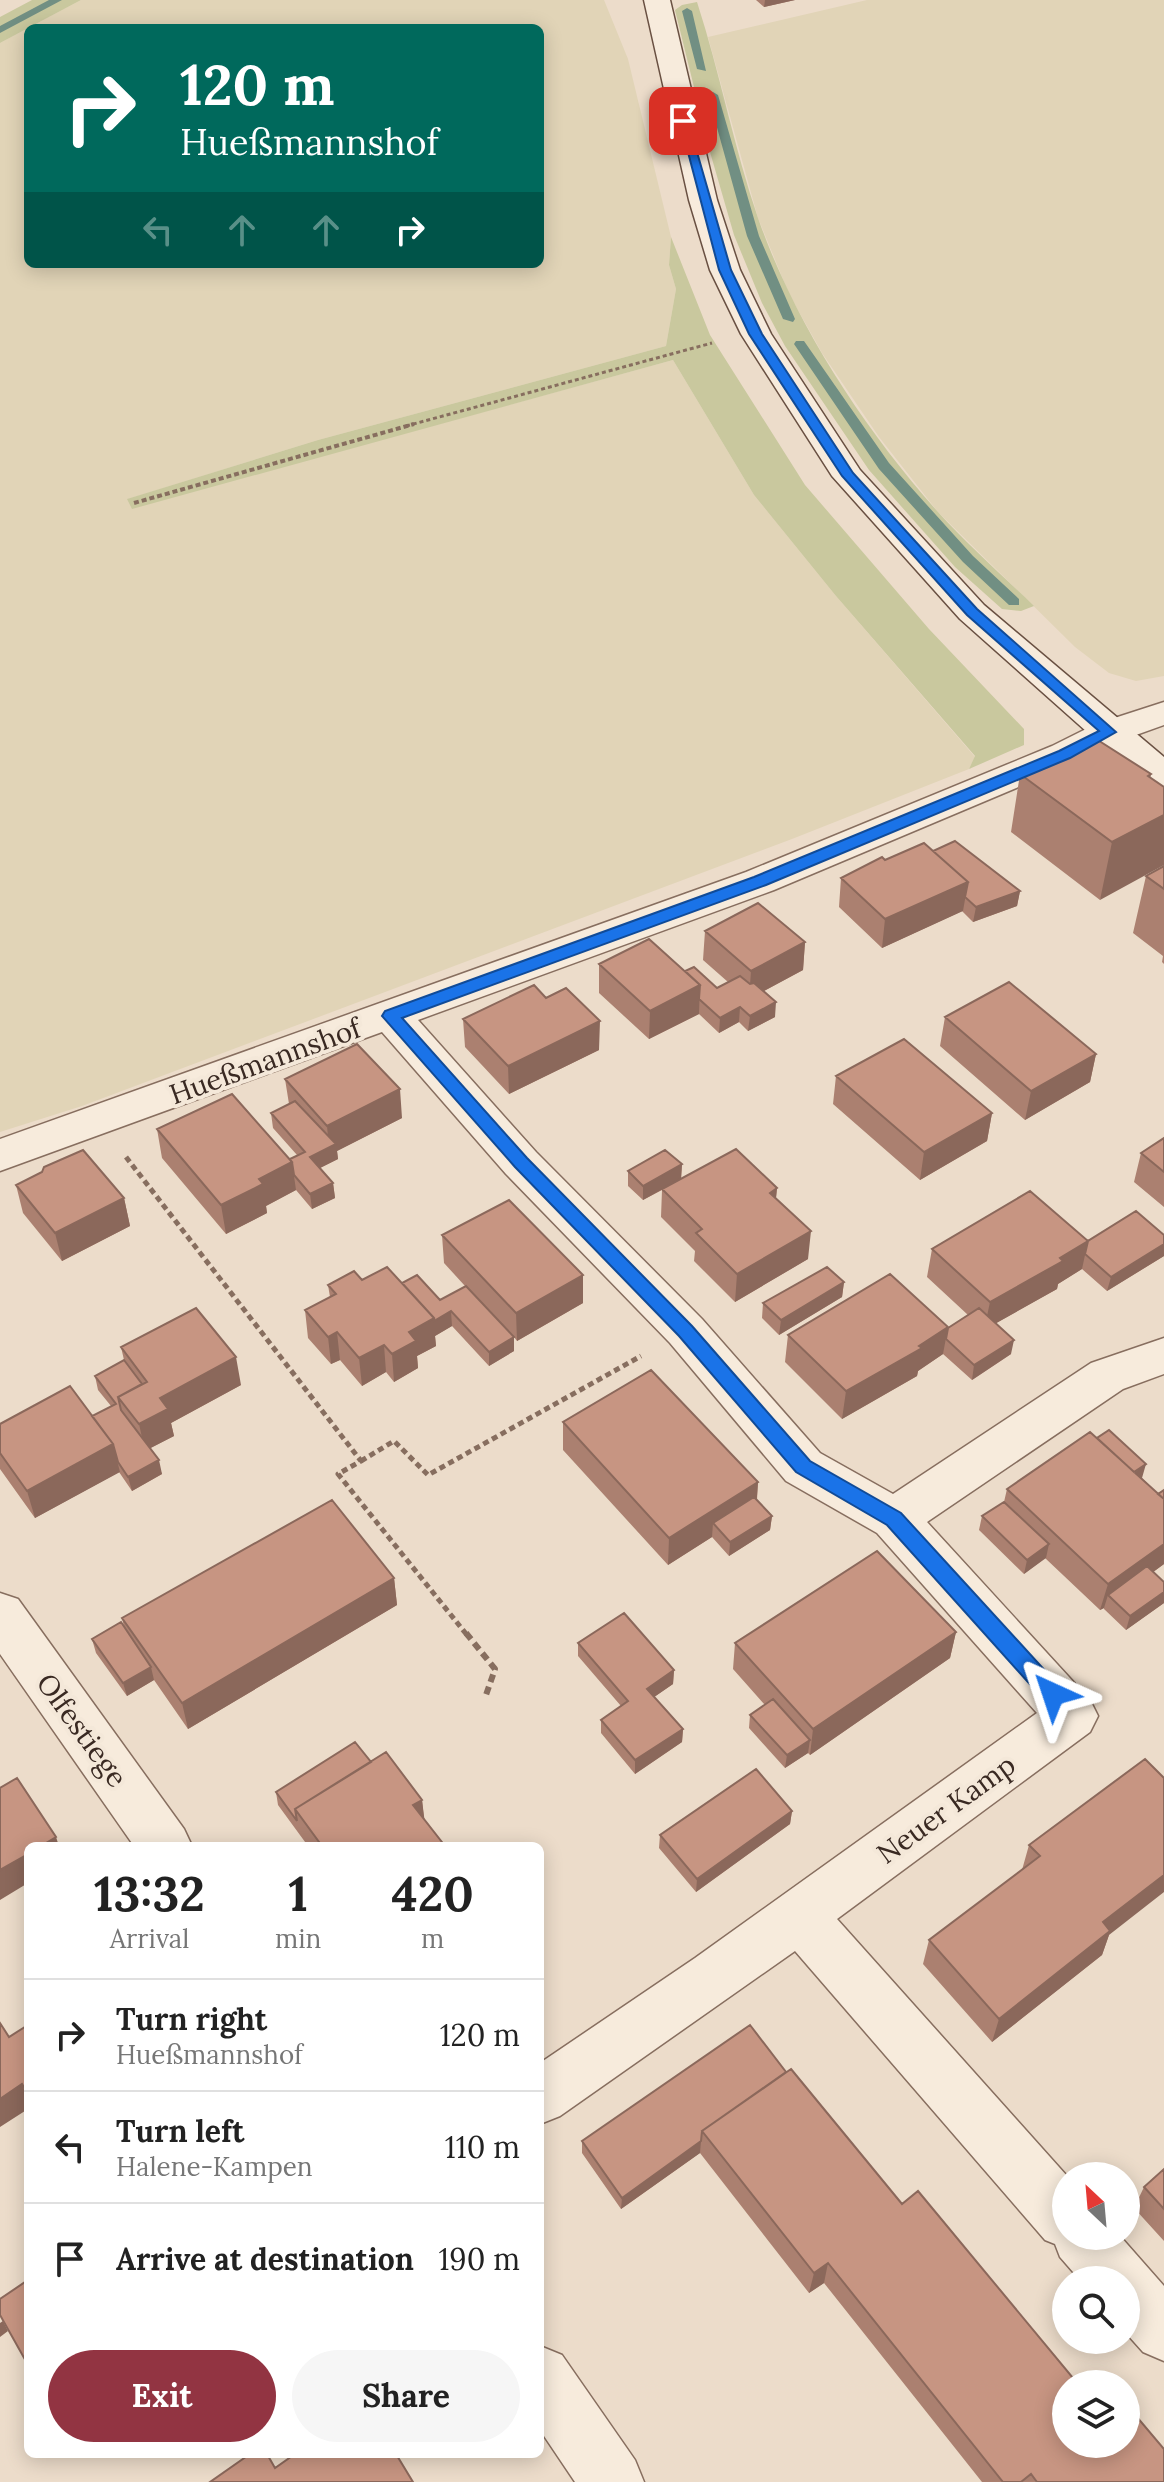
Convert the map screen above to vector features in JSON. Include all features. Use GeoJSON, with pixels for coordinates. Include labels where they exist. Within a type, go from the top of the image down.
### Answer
{"type":"FeatureCollection","features":[{"type":"Feature","properties":{"kind":"street"},"geometry":{"type":"LineString","coordinates":[[657,0],[703,200],[725,270],[756,334],[848,476],[972,612],[1109,732],[1164,775]]}},
{"type":"Feature","properties":{"kind":"street","name":"Hueßmannshof"},"geometry":{"type":"LineString","coordinates":[[0,1155],[760,881],[1065,754],[1109,732],[1164,713]]}},
{"type":"Feature","properties":{"kind":"street","name":"Neuer Kamp"},"geometry":{"type":"LineString","coordinates":[[391,1016],[521,1163],[686,1331],[803,1467],[894,1519],[1072,1716],[800,1917],[544,2093]]}},
{"type":"Feature","properties":{"kind":"street"},"geometry":{"type":"LineString","coordinates":[[894,1519],[1107,1376],[1164,1356]]}},
{"type":"Feature","properties":{"kind":"street","name":"Olfestiege"},"geometry":{"type":"LineString","coordinates":[[0,1614],[162,1842]]}},
{"type":"Feature","properties":{"kind":"street"},"geometry":{"type":"LineString","coordinates":[[800,1917],[1052,2203]]}},
{"type":"Feature","properties":{"kind":"street"},"geometry":{"type":"LineString","coordinates":[[1093,2250],[1107,2266]]}},
{"type":"Feature","properties":{"kind":"street"},"geometry":{"type":"LineString","coordinates":[[1140,2304],[1164,2331]]}},
{"type":"Feature","properties":{"kind":"street"},"geometry":{"type":"LineString","coordinates":[[544,2383],[613,2482]]}},
{"type":"Feature","properties":{"kind":"path"},"geometry":{"type":"LineString","coordinates":[[134,503],[343,442],[716,342]]}},
{"type":"Feature","properties":{"kind":"path"},"geometry":{"type":"LineString","coordinates":[[98,1121],[361,1461]]}},
{"type":"Feature","properties":{"kind":"path"},"geometry":{"type":"LineString","coordinates":[[486,1695],[495,1669],[338,1474],[394,1441],[428,1475],[686,1331]]}},
{"type":"Feature","properties":{"kind":"shaded area"},"geometry":{"type":"Polygon","coordinates":[[[81,0],[604,0],[628,59],[671,237],[669,265],[676,289],[666,346],[318,440],[128,499],[132,508],[673,360],[754,495],[836,596],[975,757],[969,769],[792,839],[82,1106],[0,1132],[0,43],[24,30],[24,268],[544,268],[544,24],[36,24],[81,0]]]}},
{"type":"Feature","properties":{"kind":"shaded area"},"geometry":{"type":"Polygon","coordinates":[[[867,0],[1164,0],[1164,676],[1136,681],[1109,673],[1075,647],[938,512],[879,437],[822,353],[789,294],[758,218],[708,37],[867,0]]]}},
{"type":"Feature","properties":{"kind":"green space"},"geometry":{"type":"Polygon","coordinates":[[[32,0],[81,0],[36,24],[24,24],[24,30],[0,43],[0,17],[32,0]]]}},
{"type":"Feature","properties":{"kind":"green space"},"geometry":{"type":"Polygon","coordinates":[[[697,2],[758,218],[773,258],[812,336],[858,410],[911,480],[961,536],[1034,606],[1021,611],[1002,609],[955,567],[869,470],[785,346],[762,303],[734,235],[710,152],[675,10],[697,2]]]}},
{"type":"Feature","properties":{"kind":"green space"},"geometry":{"type":"Polygon","coordinates":[[[671,237],[710,335],[805,485],[929,629],[1024,729],[1024,745],[969,769],[975,756],[836,596],[754,495],[673,360],[132,509],[127,499],[318,440],[666,346],[676,289],[669,265],[671,237]]]}},
{"type":"Feature","properties":{"kind":"building"},"geometry":{"type":"Polygon","coordinates":[[[1093,737],[1151,774],[1148,776],[1164,787],[1164,815],[1112,842],[1020,774],[1093,737]]]}},
{"type":"Feature","properties":{"kind":"building"},"geometry":{"type":"Polygon","coordinates":[[[955,841],[1020,891],[976,907],[965,897],[968,882],[933,851],[955,841]]]}},
{"type":"Feature","properties":{"kind":"building"},"geometry":{"type":"Polygon","coordinates":[[[924,843],[968,882],[885,919],[841,878],[882,857],[885,860],[924,843]]]}},
{"type":"Feature","properties":{"kind":"building"},"geometry":{"type":"Polygon","coordinates":[[[1164,866],[1164,889],[1146,876],[1164,866]]]}},
{"type":"Feature","properties":{"kind":"building"},"geometry":{"type":"Polygon","coordinates":[[[758,903],[805,942],[751,971],[705,931],[758,903]]]}},
{"type":"Feature","properties":{"kind":"building"},"geometry":{"type":"Polygon","coordinates":[[[649,939],[700,985],[650,1011],[599,964],[649,939]]]}},
{"type":"Feature","properties":{"kind":"building"},"geometry":{"type":"Polygon","coordinates":[[[694,967],[717,988],[740,976],[750,984],[754,983],[776,1002],[750,1016],[740,1007],[720,1018],[699,999],[700,985],[685,971],[694,967]]]}},
{"type":"Feature","properties":{"kind":"building"},"geometry":{"type":"Polygon","coordinates":[[[1009,982],[1096,1054],[1031,1091],[945,1017],[1009,982]]]}},
{"type":"Feature","properties":{"kind":"building"},"geometry":{"type":"Polygon","coordinates":[[[534,985],[546,998],[566,988],[600,1021],[508,1066],[463,1019],[534,985]]]}},
{"type":"Feature","properties":{"kind":"building"},"geometry":{"type":"Polygon","coordinates":[[[904,1039],[992,1113],[924,1152],[836,1076],[904,1039]]]}},
{"type":"Feature","properties":{"kind":"building"},"geometry":{"type":"Polygon","coordinates":[[[357,1044],[400,1089],[327,1126],[285,1079],[357,1044]]]}},
{"type":"Feature","properties":{"kind":"building"},"geometry":{"type":"Polygon","coordinates":[[[232,1094],[292,1162],[259,1179],[263,1184],[221,1205],[157,1129],[232,1094]]]}},
{"type":"Feature","properties":{"kind":"building"},"geometry":{"type":"Polygon","coordinates":[[[295,1101],[336,1144],[310,1157],[333,1183],[310,1194],[294,1175],[290,1159],[305,1152],[271,1113],[295,1101]]]}},
{"type":"Feature","properties":{"kind":"building"},"geometry":{"type":"Polygon","coordinates":[[[1164,1138],[1164,1172],[1141,1153],[1164,1138]]]}},
{"type":"Feature","properties":{"kind":"building"},"geometry":{"type":"Polygon","coordinates":[[[736,1149],[777,1188],[770,1193],[811,1231],[737,1274],[696,1233],[702,1229],[662,1189],[736,1149]]]}},
{"type":"Feature","properties":{"kind":"building"},"geometry":{"type":"Polygon","coordinates":[[[83,1150],[124,1198],[55,1233],[16,1185],[42,1172],[44,1167],[83,1150]]]}},
{"type":"Feature","properties":{"kind":"building"},"geometry":{"type":"Polygon","coordinates":[[[665,1150],[682,1164],[643,1186],[628,1171],[665,1150]]]}},
{"type":"Feature","properties":{"kind":"building"},"geometry":{"type":"Polygon","coordinates":[[[1030,1191],[1088,1241],[1060,1258],[1063,1261],[990,1302],[932,1249],[1030,1191]]]}},
{"type":"Feature","properties":{"kind":"building"},"geometry":{"type":"Polygon","coordinates":[[[509,1200],[583,1275],[516,1313],[442,1235],[509,1200]]]}},
{"type":"Feature","properties":{"kind":"building"},"geometry":{"type":"Polygon","coordinates":[[[1136,1211],[1164,1235],[1164,1244],[1111,1277],[1085,1254],[1088,1241],[1136,1211]]]}},
{"type":"Feature","properties":{"kind":"building"},"geometry":{"type":"Polygon","coordinates":[[[387,1267],[434,1318],[409,1332],[416,1341],[392,1354],[384,1345],[359,1358],[337,1332],[328,1337],[305,1310],[336,1294],[328,1285],[354,1271],[362,1280],[387,1267]]]}},
{"type":"Feature","properties":{"kind":"building"},"geometry":{"type":"Polygon","coordinates":[[[827,1267],[844,1282],[781,1320],[763,1303],[827,1267]]]}},
{"type":"Feature","properties":{"kind":"building"},"geometry":{"type":"Polygon","coordinates":[[[890,1274],[948,1327],[919,1346],[922,1348],[846,1391],[788,1335],[890,1274]]]}},
{"type":"Feature","properties":{"kind":"building"},"geometry":{"type":"Polygon","coordinates":[[[417,1275],[440,1300],[466,1286],[514,1337],[489,1352],[451,1311],[434,1321],[402,1283],[417,1275]]]}},
{"type":"Feature","properties":{"kind":"building"},"geometry":{"type":"Polygon","coordinates":[[[196,1308],[236,1357],[160,1398],[168,1409],[139,1424],[118,1397],[147,1382],[121,1347],[196,1308]]]}},
{"type":"Feature","properties":{"kind":"building"},"geometry":{"type":"Polygon","coordinates":[[[979,1308],[1014,1340],[974,1365],[946,1339],[948,1328],[979,1308]]]}},
{"type":"Feature","properties":{"kind":"building"},"geometry":{"type":"Polygon","coordinates":[[[124,1360],[142,1384],[118,1397],[121,1410],[159,1460],[128,1477],[118,1462],[113,1444],[92,1416],[116,1404],[95,1376],[124,1360]]]}},
{"type":"Feature","properties":{"kind":"building"},"geometry":{"type":"Polygon","coordinates":[[[651,1370],[758,1482],[669,1538],[563,1422],[651,1370]]]}},
{"type":"Feature","properties":{"kind":"building"},"geometry":{"type":"Polygon","coordinates":[[[70,1386],[113,1444],[27,1491],[0,1453],[0,1424],[70,1386]]]}},
{"type":"Feature","properties":{"kind":"building"},"geometry":{"type":"Polygon","coordinates":[[[1109,1430],[1146,1464],[1134,1472],[1097,1438],[1109,1430]]]}},
{"type":"Feature","properties":{"kind":"building"},"geometry":{"type":"Polygon","coordinates":[[[1090,1432],[1164,1499],[1164,1544],[1108,1584],[1007,1489],[1090,1432]]]}},
{"type":"Feature","properties":{"kind":"building"},"geometry":{"type":"Polygon","coordinates":[[[754,1497],[772,1516],[730,1542],[713,1523],[754,1497]]]}},
{"type":"Feature","properties":{"kind":"building"},"geometry":{"type":"Polygon","coordinates":[[[332,1500],[394,1578],[182,1703],[122,1618],[332,1500]]]}},
{"type":"Feature","properties":{"kind":"building"},"geometry":{"type":"Polygon","coordinates":[[[1004,1502],[1049,1544],[1027,1560],[982,1516],[1004,1502]]]}},
{"type":"Feature","properties":{"kind":"building"},"geometry":{"type":"Polygon","coordinates":[[[877,1551],[956,1632],[813,1729],[735,1643],[877,1551]]]}},
{"type":"Feature","properties":{"kind":"building"},"geometry":{"type":"Polygon","coordinates":[[[1147,1566],[1164,1582],[1164,1592],[1130,1616],[1108,1595],[1147,1566]]]}},
{"type":"Feature","properties":{"kind":"building"},"geometry":{"type":"Polygon","coordinates":[[[624,1613],[674,1670],[647,1689],[683,1729],[635,1760],[601,1720],[628,1701],[578,1643],[624,1613]]]}},
{"type":"Feature","properties":{"kind":"building"},"geometry":{"type":"Polygon","coordinates":[[[121,1622],[151,1667],[123,1683],[92,1639],[121,1622]]]}},
{"type":"Feature","properties":{"kind":"building"},"geometry":{"type":"Polygon","coordinates":[[[773,1699],[810,1740],[787,1755],[750,1715],[773,1699]]]}},
{"type":"Feature","properties":{"kind":"building"},"geometry":{"type":"Polygon","coordinates":[[[355,1742],[371,1762],[295,1809],[297,1821],[276,1792],[355,1742]]]}},
{"type":"Feature","properties":{"kind":"building"},"geometry":{"type":"Polygon","coordinates":[[[386,1752],[422,1800],[413,1805],[442,1842],[319,1842],[295,1809],[386,1752]]]}},
{"type":"Feature","properties":{"kind":"building"},"geometry":{"type":"Polygon","coordinates":[[[1145,1759],[1164,1778],[1164,1875],[1103,1922],[1110,1931],[999,2019],[929,1940],[1040,1856],[1029,1845],[1145,1759]]]}},
{"type":"Feature","properties":{"kind":"building"},"geometry":{"type":"Polygon","coordinates":[[[756,1769],[792,1811],[697,1879],[660,1835],[756,1769]]]}},
{"type":"Feature","properties":{"kind":"building"},"geometry":{"type":"Polygon","coordinates":[[[17,1778],[56,1837],[48,1842],[24,1842],[24,1856],[0,1870],[0,1788],[17,1778]]]}},
{"type":"Feature","properties":{"kind":"building"},"geometry":{"type":"Polygon","coordinates":[[[0,2023],[9,2037],[24,2028],[24,2087],[22,2084],[0,2099],[0,2023]]]}},
{"type":"Feature","properties":{"kind":"building"},"geometry":{"type":"Polygon","coordinates":[[[750,2025],[786,2072],[702,2131],[701,2141],[622,2198],[582,2141],[750,2025]]]}},
{"type":"Feature","properties":{"kind":"building"},"geometry":{"type":"Polygon","coordinates":[[[791,2069],[902,2204],[918,2191],[1066,2370],[1052,2370],[1052,2458],[1140,2458],[1140,2421],[1164,2449],[1164,2482],[1037,2482],[1031,2474],[1021,2482],[1003,2482],[828,2263],[814,2273],[702,2131],[791,2069]]]}},
{"type":"Feature","properties":{"kind":"building"},"geometry":{"type":"Polygon","coordinates":[[[1164,2169],[1164,2209],[1144,2187],[1164,2169]]]}},
{"type":"Feature","properties":{"kind":"building"},"geometry":{"type":"Polygon","coordinates":[[[24,2283],[24,2358],[0,2315],[0,2299],[24,2283]]]}},
{"type":"Feature","properties":{"kind":"building"},"geometry":{"type":"Polygon","coordinates":[[[244,2458],[269,2458],[275,2468],[289,2458],[398,2458],[413,2482],[210,2482],[244,2458]]]}},
{"type":"Feature","properties":{"kind":"waterway"},"geometry":{"type":"LineString","coordinates":[[0,30],[57,0]]}},
{"type":"Feature","properties":{"kind":"waterway"},"geometry":{"type":"LineString","coordinates":[[687,11],[702,69]]}},
{"type":"Feature","properties":{"kind":"waterway"},"geometry":{"type":"LineString","coordinates":[[713,95],[753,236],[789,319]]}},
{"type":"Feature","properties":{"kind":"waterway"},"geometry":{"type":"LineString","coordinates":[[800,344],[884,466],[968,559],[1014,602]]}},
{"type":"Feature","properties":{"kind":"route"},"geometry":{"type":"LineString","coordinates":[[683,121],[725,270],[756,334],[848,476],[972,612],[1109,732],[1065,754],[760,881],[391,1016],[521,1163],[686,1331],[803,1467],[894,1519],[1053,1694]]}}]}
